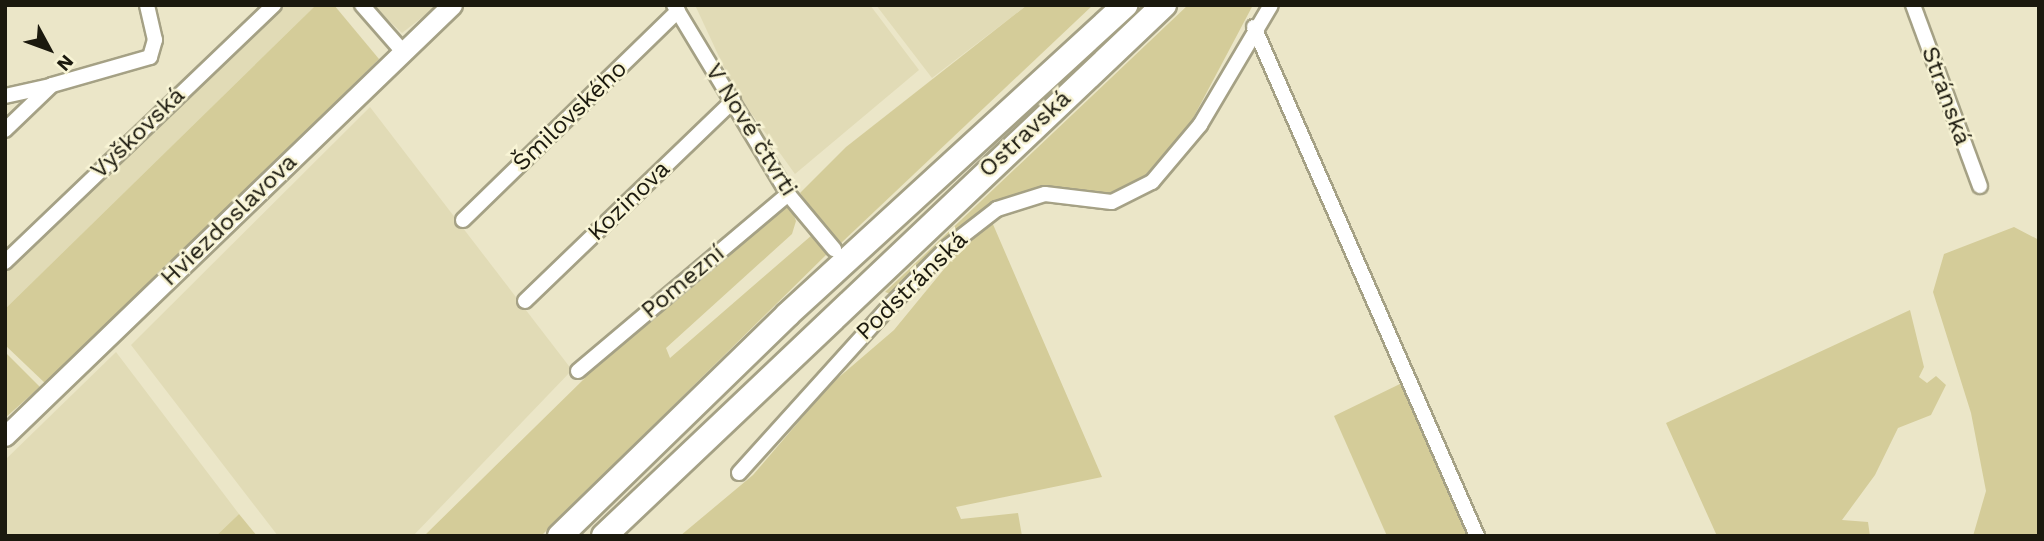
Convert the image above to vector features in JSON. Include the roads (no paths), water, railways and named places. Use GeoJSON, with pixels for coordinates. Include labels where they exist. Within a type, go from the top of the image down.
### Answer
{"type":"FeatureCollection","features":[{"type":"Feature","properties":{"kind":"highway","name":"Ostravská"},"geometry":{"type":"LineString","coordinates":[[560,536],[880,231],[1125,5]]}},
{"type":"Feature","properties":{"kind":"highway","name":"Ostravská"},"geometry":{"type":"LineString","coordinates":[[604,536],[886,264],[1164,5]]}},
{"type":"Feature","properties":{"kind":"main road","name":"Hviezdoslavova"},"geometry":{"type":"LineString","coordinates":[[5,436],[452,5]]}},
{"type":"Feature","properties":{"kind":"street"},"geometry":{"type":"LineString","coordinates":[[5,96],[150,57],[155,40],[147,5]]}},
{"type":"Feature","properties":{"kind":"street","name":"Vyškovská"},"geometry":{"type":"LineString","coordinates":[[5,262],[274,5]]}},
{"type":"Feature","properties":{"kind":"street"},"geometry":{"type":"LineString","coordinates":[[362,5],[404,53]]}},
{"type":"Feature","properties":{"kind":"street","name":"Podstránská"},"geometry":{"type":"LineString","coordinates":[[740,473],[883,302],[948,247],[1024,197],[1112,202],[1152,182],[1200,125],[1254,27],[1270,5]]}},
{"type":"Feature","properties":{"kind":"street","name":"Stránská"},"geometry":{"type":"LineString","coordinates":[[1913,5],[1980,186]]}},
{"type":"Feature","properties":{"kind":"street","name":"V Nové čtvrti"},"geometry":{"type":"LineString","coordinates":[[676,8],[788,194],[834,249]]}},
{"type":"Feature","properties":{"kind":"street","name":"Šmilovského"},"geometry":{"type":"LineString","coordinates":[[463,220],[676,8]]}},
{"type":"Feature","properties":{"kind":"street"},"geometry":{"type":"LineString","coordinates":[[1254,27],[1477,536]]}},
{"type":"Feature","properties":{"kind":"street"},"geometry":{"type":"LineString","coordinates":[[5,130],[52,85]]}},
{"type":"Feature","properties":{"kind":"street","name":"Kozinova"},"geometry":{"type":"LineString","coordinates":[[525,301],[733,101]]}},
{"type":"Feature","properties":{"kind":"street","name":"Pomezní"},"geometry":{"type":"LineString","coordinates":[[578,371],[788,194]]}}]}
